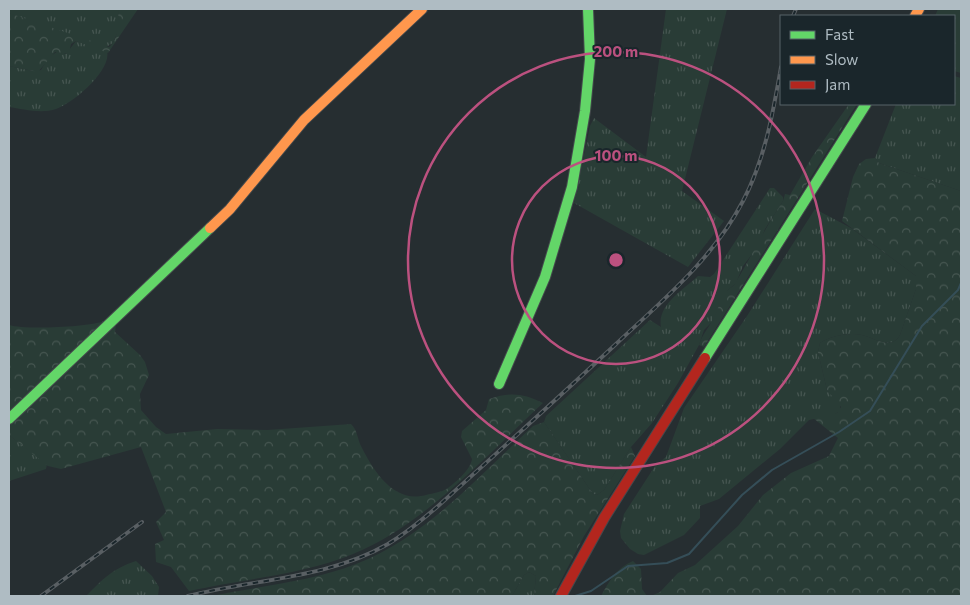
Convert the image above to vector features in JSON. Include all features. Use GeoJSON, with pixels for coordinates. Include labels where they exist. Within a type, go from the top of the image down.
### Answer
{"type":"FeatureCollection","features":[{"type":"Feature","properties":{"kind":"street"},"geometry":{"type":"LineString","coordinates":[[9,419],[230,210],[304,120],[343,81],[422,9]]}},
{"type":"Feature","properties":{"kind":"street"},"geometry":{"type":"LineString","coordinates":[[499,384],[545,277],[572,187],[585,111],[590,59],[588,9]]}},
{"type":"Feature","properties":{"kind":"street"},"geometry":{"type":"LineString","coordinates":[[561,596],[604,518],[865,105]]}},
{"type":"Feature","properties":{"kind":"green space"},"geometry":{"type":"Polygon","coordinates":[[[9,9],[119,9],[118,31],[113,43],[106,47],[11,14],[9,9]]]}},
{"type":"Feature","properties":{"kind":"green space"},"geometry":{"type":"Polygon","coordinates":[[[119,9],[138,9],[108,53],[76,41],[71,44],[69,54],[55,52],[38,72],[9,66],[9,13],[109,47],[115,39],[119,9]]]}},
{"type":"Feature","properties":{"kind":"green space"},"geometry":{"type":"Polygon","coordinates":[[[666,9],[727,9],[682,191],[724,221],[688,267],[574,203],[590,126],[594,118],[646,157],[666,9]]]}},
{"type":"Feature","properties":{"kind":"green space"},"geometry":{"type":"Polygon","coordinates":[[[938,9],[961,9],[961,73],[955,71],[955,15],[935,15],[938,9]]]}},
{"type":"Feature","properties":{"kind":"green space"},"geometry":{"type":"Polygon","coordinates":[[[76,41],[107,51],[107,59],[103,68],[89,86],[71,101],[56,109],[38,111],[9,107],[9,66],[33,71],[41,70],[48,58],[58,51],[66,54],[76,41]]]}},
{"type":"Feature","properties":{"kind":"green space"},"geometry":{"type":"Polygon","coordinates":[[[955,76],[961,78],[961,191],[879,163],[875,158],[896,105],[955,105],[955,76]]]}},
{"type":"Feature","properties":{"kind":"green space"},"geometry":{"type":"Polygon","coordinates":[[[848,105],[856,105],[704,347],[699,345],[723,297],[735,283],[783,201],[785,194],[790,195],[812,157],[848,105]]]}},
{"type":"Feature","properties":{"kind":"green space"},"geometry":{"type":"Polygon","coordinates":[[[875,158],[879,163],[961,191],[961,596],[651,596],[660,592],[678,573],[695,565],[738,526],[763,495],[791,473],[829,456],[838,438],[813,418],[837,413],[841,407],[827,390],[818,352],[820,343],[829,338],[851,334],[862,335],[887,343],[896,340],[900,335],[916,289],[916,276],[842,221],[853,177],[859,164],[866,159],[875,158]]]}},
{"type":"Feature","properties":{"kind":"green space"},"geometry":{"type":"Polygon","coordinates":[[[770,188],[774,188],[783,197],[783,201],[765,229],[759,245],[743,266],[736,283],[728,290],[712,322],[704,330],[699,345],[678,383],[652,423],[631,447],[604,490],[597,495],[593,494],[544,422],[546,416],[650,320],[661,327],[663,312],[672,298],[679,292],[698,276],[710,277],[714,274],[770,188]]]}},
{"type":"Feature","properties":{"kind":"green space"},"geometry":{"type":"Polygon","coordinates":[[[815,209],[851,228],[916,276],[916,289],[900,335],[896,340],[887,343],[862,335],[845,334],[829,338],[820,343],[818,352],[827,390],[840,404],[840,411],[833,415],[809,420],[780,449],[719,499],[700,506],[700,518],[684,535],[644,555],[638,554],[630,549],[621,538],[620,531],[624,514],[655,466],[666,457],[684,408],[747,316],[815,209]]]}},
{"type":"Feature","properties":{"kind":"green space"},"geometry":{"type":"Polygon","coordinates":[[[104,321],[9,411],[9,325],[17,327],[57,327],[85,325],[104,321]]]}},
{"type":"Feature","properties":{"kind":"green space"},"geometry":{"type":"Polygon","coordinates":[[[116,324],[115,332],[140,355],[145,362],[149,375],[140,394],[141,410],[156,427],[166,434],[217,429],[268,430],[351,424],[356,431],[365,454],[378,474],[394,490],[414,496],[426,495],[446,489],[466,471],[472,459],[461,437],[462,431],[486,410],[489,399],[504,395],[522,395],[543,403],[453,488],[429,508],[379,542],[353,554],[313,567],[189,591],[171,567],[156,562],[155,544],[164,540],[156,522],[166,512],[141,447],[61,469],[48,466],[9,435],[9,426],[116,324]]]}},
{"type":"Feature","properties":{"kind":"green space"},"geometry":{"type":"Polygon","coordinates":[[[544,422],[593,494],[597,495],[604,490],[631,447],[635,456],[584,536],[553,596],[534,596],[536,576],[529,572],[524,575],[512,596],[211,596],[321,575],[356,564],[381,552],[429,522],[472,485],[533,426],[544,422]]]}},
{"type":"Feature","properties":{"kind":"green space"},"geometry":{"type":"Polygon","coordinates":[[[9,435],[47,464],[46,469],[9,481],[9,435]]]}},
{"type":"Feature","properties":{"kind":"green space"},"geometry":{"type":"Polygon","coordinates":[[[136,561],[152,576],[159,587],[158,596],[86,596],[108,575],[120,567],[136,561]]]}},
{"type":"Feature","properties":{"kind":"green space"},"geometry":{"type":"Polygon","coordinates":[[[633,561],[641,569],[642,589],[647,596],[601,596],[618,571],[633,561]]]}},
{"type":"Feature","properties":{"kind":"green space"},"geometry":{"type":"Polygon","coordinates":[[[529,572],[536,576],[534,596],[512,596],[524,575],[529,572]]]}},
{"type":"Feature","properties":{"kind":"waterway"},"geometry":{"type":"LineString","coordinates":[[575,596],[591,591],[628,566],[667,563],[689,554],[742,495],[772,470],[839,432],[870,411],[922,326],[958,290],[961,283]]}},
{"type":"Feature","properties":{"kind":"railway"},"geometry":{"type":"LineString","coordinates":[[793,15],[796,9]]}},
{"type":"Feature","properties":{"kind":"railway"},"geometry":{"type":"LineString","coordinates":[[188,596],[290,577],[365,556],[388,544],[437,507],[669,295],[717,242],[743,201],[757,169],[771,119],[780,72]]}},
{"type":"Feature","properties":{"kind":"railway"},"geometry":{"type":"LineString","coordinates":[[41,596],[142,522]]}},
{"type":"Feature","properties":{"kind":"traffic: fast"},"geometry":{"type":"LineString","coordinates":[[499,384],[545,277],[572,187],[585,111],[590,59],[588,9]]}},
{"type":"Feature","properties":{"kind":"traffic: fast"},"geometry":{"type":"LineString","coordinates":[[705,358],[865,105]]}},
{"type":"Feature","properties":{"kind":"traffic: fast"},"geometry":{"type":"LineString","coordinates":[[9,419],[210,228]]}},
{"type":"Feature","properties":{"kind":"traffic: slow"},"geometry":{"type":"LineString","coordinates":[[210,228],[230,209],[304,120],[422,9]]}},
{"type":"Feature","properties":{"kind":"traffic: slow"},"geometry":{"type":"LineString","coordinates":[[916,15],[919,9]]}},
{"type":"Feature","properties":{"kind":"traffic: jam"},"geometry":{"type":"LineString","coordinates":[[561,596],[604,518],[705,358]]}}]}
